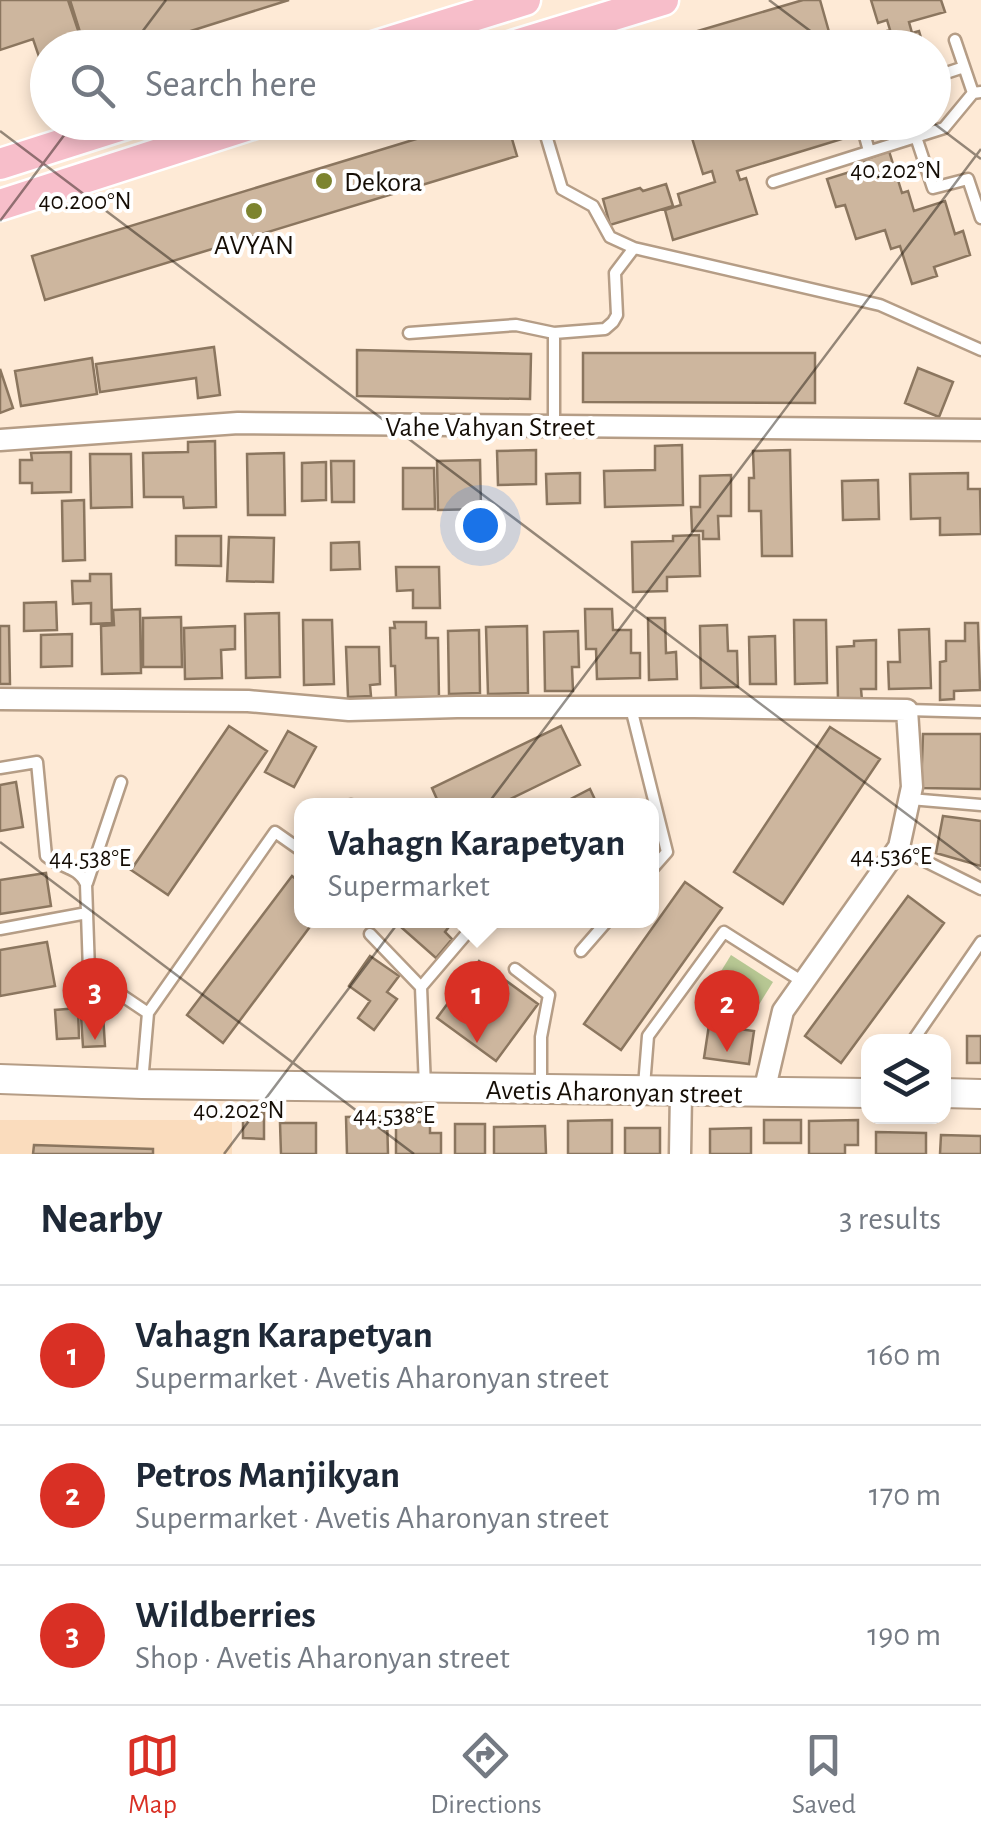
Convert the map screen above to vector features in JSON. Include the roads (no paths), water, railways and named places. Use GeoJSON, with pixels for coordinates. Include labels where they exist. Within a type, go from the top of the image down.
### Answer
{"type":"FeatureCollection","features":[{"type":"Feature","properties":{"kind":"main road"},"geometry":{"type":"LineString","coordinates":[[446,30],[525,0]]}},
{"type":"Feature","properties":{"kind":"main road"},"geometry":{"type":"LineString","coordinates":[[566,30],[663,0]]}},
{"type":"Feature","properties":{"kind":"main road"},"geometry":{"type":"LineString","coordinates":[[0,164],[75,140]]}},
{"type":"Feature","properties":{"kind":"main road"},"geometry":{"type":"LineString","coordinates":[[0,205],[202,140]]}},
{"type":"Feature","properties":{"kind":"street","name":"Vahe Vahyan Street"},"geometry":{"type":"LineString","coordinates":[[0,440],[238,424],[981,430]]}},
{"type":"Feature","properties":{"kind":"street"},"geometry":{"type":"LineString","coordinates":[[0,699],[248,701],[349,710],[458,707],[907,710],[912,787],[898,847],[784,1011],[764,1092]]}},
{"type":"Feature","properties":{"kind":"street","name":"Avetis Aharonyan street"},"geometry":{"type":"LineString","coordinates":[[0,1079],[861,1093]]}},
{"type":"Feature","properties":{"kind":"street"},"geometry":{"type":"LineString","coordinates":[[680,1154],[681,1092]]}},
{"type":"Feature","properties":{"kind":"street"},"geometry":{"type":"LineString","coordinates":[[951,1093],[981,1094]]}},
{"type":"Feature","properties":{"kind":"lane"},"geometry":{"type":"LineString","coordinates":[[951,120],[977,92],[954,40]]}},
{"type":"Feature","properties":{"kind":"lane"},"geometry":{"type":"LineString","coordinates":[[951,71],[964,67]]}},
{"type":"Feature","properties":{"kind":"lane"},"geometry":{"type":"LineString","coordinates":[[547,140],[562,189],[593,206],[610,237],[634,248],[880,304],[981,350]]}},
{"type":"Feature","properties":{"kind":"lane"},"geometry":{"type":"LineString","coordinates":[[866,140],[870,152]]}},
{"type":"Feature","properties":{"kind":"lane"},"geometry":{"type":"LineString","coordinates":[[773,182],[907,140]]}},
{"type":"Feature","properties":{"kind":"lane"},"geometry":{"type":"LineString","coordinates":[[917,140],[933,188],[968,179],[981,218]]}},
{"type":"Feature","properties":{"kind":"lane"},"geometry":{"type":"LineString","coordinates":[[409,334],[516,325],[554,333],[605,329],[617,314],[615,273],[634,248]]}},
{"type":"Feature","properties":{"kind":"lane"},"geometry":{"type":"LineString","coordinates":[[554,333],[554,426]]}},
{"type":"Feature","properties":{"kind":"lane"},"geometry":{"type":"LineString","coordinates":[[631,708],[654,798]]}},
{"type":"Feature","properties":{"kind":"lane"},"geometry":{"type":"LineString","coordinates":[[907,710],[981,712]]}},
{"type":"Feature","properties":{"kind":"lane"},"geometry":{"type":"LineString","coordinates":[[0,768],[37,762],[46,856],[75,870],[86,884]]}},
{"type":"Feature","properties":{"kind":"lane"},"geometry":{"type":"LineString","coordinates":[[121,782],[86,884],[89,970],[148,1013]]}},
{"type":"Feature","properties":{"kind":"lane"},"geometry":{"type":"LineString","coordinates":[[910,799],[981,805]]}},
{"type":"Feature","properties":{"kind":"lane"},"geometry":{"type":"LineString","coordinates":[[659,820],[667,852],[659,861]]}},
{"type":"Feature","properties":{"kind":"lane"},"geometry":{"type":"LineString","coordinates":[[142,1084],[148,1013],[275,832],[294,845]]}},
{"type":"Feature","properties":{"kind":"lane"},"geometry":{"type":"LineString","coordinates":[[898,847],[981,889]]}},
{"type":"Feature","properties":{"kind":"lane"},"geometry":{"type":"LineString","coordinates":[[0,929],[87,913]]}},
{"type":"Feature","properties":{"kind":"lane"},"geometry":{"type":"LineString","coordinates":[[421,987],[471,928]]}},
{"type":"Feature","properties":{"kind":"lane"},"geometry":{"type":"LineString","coordinates":[[581,951],[601,928]]}},
{"type":"Feature","properties":{"kind":"lane"},"geometry":{"type":"LineString","coordinates":[[644,1092],[648,1036],[724,932],[804,982]]}},
{"type":"Feature","properties":{"kind":"lane"},"geometry":{"type":"LineString","coordinates":[[370,934],[421,987],[426,1088]]}},
{"type":"Feature","properties":{"kind":"lane"},"geometry":{"type":"LineString","coordinates":[[918,1034],[981,942]]}},
{"type":"Feature","properties":{"kind":"lane"},"geometry":{"type":"LineString","coordinates":[[515,968],[549,995],[541,1037],[542,1090]]}},
{"type":"Feature","properties":{"kind":"place","name":"Dekora"},"geometry":{"type":"Point","coordinates":[324,181]}},
{"type":"Feature","properties":{"kind":"place","name":"AVYAN"},"geometry":{"type":"Point","coordinates":[254,211]}},
{"type":"Feature","properties":{"kind":"place","name":"Wildberries"},"geometry":{"type":"Point","coordinates":[95,1040]}},
{"type":"Feature","properties":{"kind":"place","name":"Vahagn Karapetyan"},"geometry":{"type":"Point","coordinates":[477,1043]}},
{"type":"Feature","properties":{"kind":"place","name":"Petros Manjikyan"},"geometry":{"type":"Point","coordinates":[727,1052]}}]}
